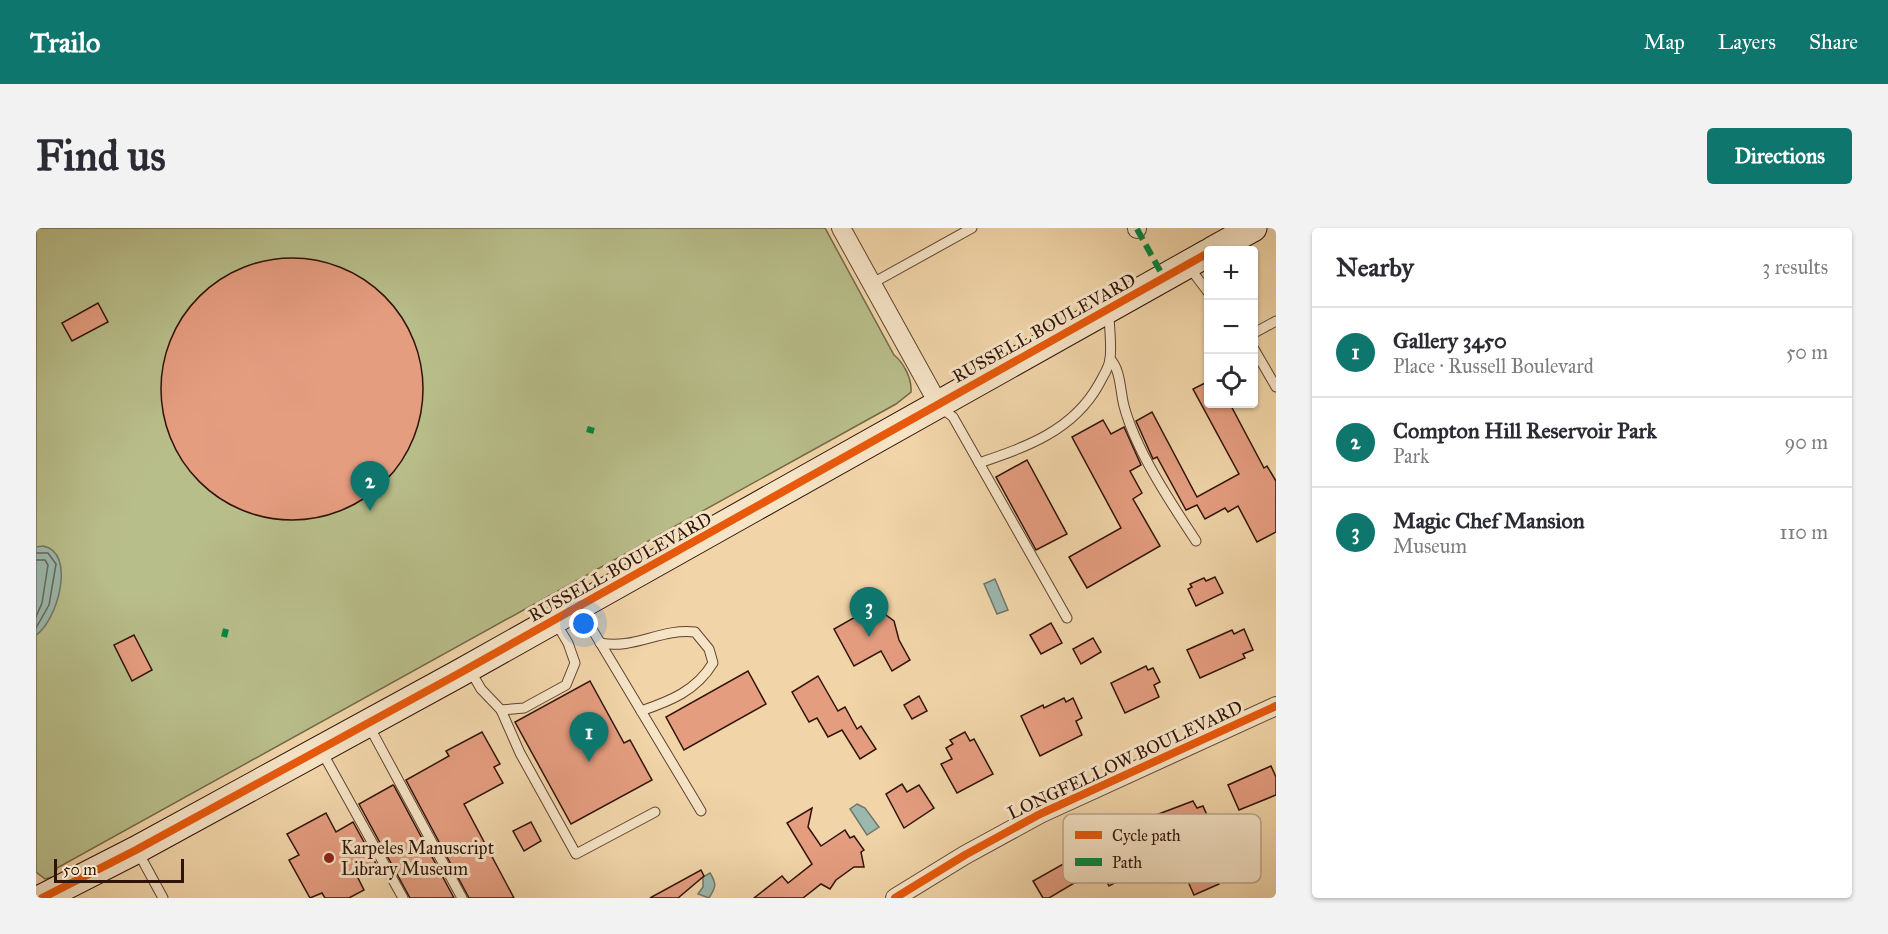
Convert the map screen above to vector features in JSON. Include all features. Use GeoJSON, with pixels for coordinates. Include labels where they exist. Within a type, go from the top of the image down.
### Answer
{"type":"FeatureCollection","features":[{"type":"Feature","properties":{"kind":"main road"},"geometry":{"type":"LineString","coordinates":[[1220,246],[1253,228]]}},
{"type":"Feature","properties":{"kind":"main road","name":"RUSSELL BOULEVARD"},"geometry":{"type":"LineString","coordinates":[[42,898],[136,850],[555,621],[1198,259]]}},
{"type":"Feature","properties":{"kind":"street"},"geometry":{"type":"LineString","coordinates":[[841,228],[939,405]]}},
{"type":"Feature","properties":{"kind":"street","name":"LONGFELLOW BOULEVARD"},"geometry":{"type":"LineString","coordinates":[[895,898],[965,855],[1040,814],[1276,706]]}},
{"type":"Feature","properties":{"kind":"lane"},"geometry":{"type":"LineString","coordinates":[[872,284],[972,228]]}},
{"type":"Feature","properties":{"kind":"lane"},"geometry":{"type":"LineString","coordinates":[[1198,259],[1204,277]]}},
{"type":"Feature","properties":{"kind":"lane"},"geometry":{"type":"LineString","coordinates":[[979,463],[1020,449],[1048,435],[1071,420],[1089,402],[1110,358],[1109,309]]}},
{"type":"Feature","properties":{"kind":"lane"},"geometry":{"type":"LineString","coordinates":[[1258,331],[1276,321]]}},
{"type":"Feature","properties":{"kind":"lane"},"geometry":{"type":"LineString","coordinates":[[1257,354],[1276,387]]}},
{"type":"Feature","properties":{"kind":"lane"},"geometry":{"type":"LineString","coordinates":[[1110,358],[1116,364],[1125,408],[1133,428],[1196,542]]}},
{"type":"Feature","properties":{"kind":"lane"},"geometry":{"type":"LineString","coordinates":[[939,405],[953,417],[1067,618]]}},
{"type":"Feature","properties":{"kind":"lane"},"geometry":{"type":"LineString","coordinates":[[579,607],[701,811]]}},
{"type":"Feature","properties":{"kind":"lane"},"geometry":{"type":"LineString","coordinates":[[501,710],[524,708],[566,685],[575,663],[568,643],[555,621]]}},
{"type":"Feature","properties":{"kind":"lane"},"geometry":{"type":"LineString","coordinates":[[600,643],[627,646],[667,632],[683,631],[695,632],[709,649],[713,663],[705,676],[676,699],[641,711]]}},
{"type":"Feature","properties":{"kind":"lane"},"geometry":{"type":"LineString","coordinates":[[469,668],[481,689],[501,710],[519,753],[576,854],[655,812]]}},
{"type":"Feature","properties":{"kind":"lane"},"geometry":{"type":"LineString","coordinates":[[368,724],[462,898]]}},
{"type":"Feature","properties":{"kind":"lane"},"geometry":{"type":"LineString","coordinates":[[320,750],[403,898]]}},
{"type":"Feature","properties":{"kind":"lane"},"geometry":{"type":"LineString","coordinates":[[136,850],[163,898]]}},
{"type":"Feature","properties":{"kind":"green space"},"geometry":{"type":"Polygon","coordinates":[[[36,228],[825,228],[894,355],[907,372],[911,392],[896,404],[57,868],[55,876],[45,879],[36,872],[36,228]]]}},
{"type":"Feature","properties":{"kind":"water"},"geometry":{"type":"Polygon","coordinates":[[[43,546],[53,551],[59,561],[60,588],[51,616],[44,628],[36,635],[36,547],[43,546]]]}},
{"type":"Feature","properties":{"kind":"water"},"geometry":{"type":"Polygon","coordinates":[[[995,579],[1008,610],[997,614],[984,584],[995,579]]]}},
{"type":"Feature","properties":{"kind":"water"},"geometry":{"type":"Polygon","coordinates":[[[857,804],[865,808],[879,827],[867,835],[850,809],[857,804]]]}},
{"type":"Feature","properties":{"kind":"water"},"geometry":{"type":"Polygon","coordinates":[[[710,873],[715,886],[709,898],[698,894],[703,887],[703,877],[710,873]]]}},
{"type":"Feature","properties":{"kind":"building"},"geometry":{"type":"Polygon","coordinates":[[[279,258],[305,258],[330,263],[354,273],[385,296],[408,327],[418,351],[423,389],[418,427],[408,451],[385,482],[354,505],[330,515],[305,520],[279,520],[254,515],[230,505],[199,482],[176,451],[166,427],[161,402],[161,376],[166,351],[176,327],[199,296],[230,273],[254,263],[279,258]]]}},
{"type":"Feature","properties":{"kind":"building"},"geometry":{"type":"Polygon","coordinates":[[[98,303],[108,322],[72,341],[62,323],[98,303]]]}},
{"type":"Feature","properties":{"kind":"building"},"geometry":{"type":"Polygon","coordinates":[[[1204,384],[1204,408],[1232,408],[1264,468],[1267,466],[1276,481],[1276,532],[1257,542],[1238,506],[1228,512],[1225,508],[1205,519],[1197,505],[1186,510],[1157,457],[1153,459],[1136,421],[1152,412],[1197,497],[1239,474],[1193,389],[1204,384]]]}},
{"type":"Feature","properties":{"kind":"building"},"geometry":{"type":"Polygon","coordinates":[[[1103,420],[1111,434],[1124,427],[1141,465],[1130,471],[1142,493],[1133,499],[1160,546],[1087,588],[1069,557],[1121,528],[1072,437],[1103,420]]]}},
{"type":"Feature","properties":{"kind":"building"},"geometry":{"type":"Polygon","coordinates":[[[1027,460],[1067,534],[1036,550],[996,477],[1027,460]]]}},
{"type":"Feature","properties":{"kind":"building"},"geometry":{"type":"Polygon","coordinates":[[[1215,577],[1223,593],[1196,606],[1188,589],[1192,587],[1190,584],[1204,578],[1206,581],[1215,577]]]}},
{"type":"Feature","properties":{"kind":"building"},"geometry":{"type":"Polygon","coordinates":[[[880,603],[886,615],[894,621],[899,640],[910,660],[892,671],[881,651],[854,666],[834,629],[880,603]]]}},
{"type":"Feature","properties":{"kind":"building"},"geometry":{"type":"Polygon","coordinates":[[[1051,623],[1062,643],[1041,654],[1030,635],[1051,623]]]}},
{"type":"Feature","properties":{"kind":"building"},"geometry":{"type":"Polygon","coordinates":[[[1244,629],[1253,650],[1243,654],[1245,658],[1200,678],[1187,650],[1232,630],[1234,634],[1244,629]]]}},
{"type":"Feature","properties":{"kind":"building"},"geometry":{"type":"Polygon","coordinates":[[[134,635],[152,670],[132,681],[114,645],[134,635]]]}},
{"type":"Feature","properties":{"kind":"building"},"geometry":{"type":"Polygon","coordinates":[[[1093,638],[1101,652],[1081,664],[1073,649],[1093,638]]]}},
{"type":"Feature","properties":{"kind":"building"},"geometry":{"type":"Polygon","coordinates":[[[1146,666],[1148,670],[1153,668],[1160,682],[1154,685],[1159,697],[1125,713],[1111,683],[1146,666]]]}},
{"type":"Feature","properties":{"kind":"building"},"geometry":{"type":"Polygon","coordinates":[[[748,671],[766,704],[684,750],[666,717],[748,671]]]}},
{"type":"Feature","properties":{"kind":"building"},"geometry":{"type":"Polygon","coordinates":[[[818,676],[838,711],[845,707],[857,729],[861,726],[876,749],[860,759],[842,730],[828,737],[817,718],[809,722],[792,692],[818,676]]]}},
{"type":"Feature","properties":{"kind":"building"},"geometry":{"type":"Polygon","coordinates":[[[590,681],[624,743],[630,740],[652,780],[571,824],[515,722],[590,681]]]}},
{"type":"Feature","properties":{"kind":"building"},"geometry":{"type":"Polygon","coordinates":[[[919,696],[927,711],[912,719],[904,705],[919,696]]]}},
{"type":"Feature","properties":{"kind":"building"},"geometry":{"type":"Polygon","coordinates":[[[1064,698],[1066,702],[1073,698],[1082,718],[1076,721],[1082,735],[1040,756],[1021,716],[1064,698]]]}},
{"type":"Feature","properties":{"kind":"building"},"geometry":{"type":"Polygon","coordinates":[[[482,732],[500,764],[494,767],[503,783],[464,804],[514,898],[469,898],[406,780],[449,756],[446,751],[482,732]]]}},
{"type":"Feature","properties":{"kind":"building"},"geometry":{"type":"Polygon","coordinates":[[[965,732],[970,741],[974,739],[993,774],[957,793],[941,764],[952,759],[946,748],[953,744],[950,740],[965,732]]]}},
{"type":"Feature","properties":{"kind":"building"},"geometry":{"type":"Polygon","coordinates":[[[1271,766],[1276,777],[1276,795],[1239,810],[1228,785],[1271,766]]]}},
{"type":"Feature","properties":{"kind":"building"},"geometry":{"type":"Polygon","coordinates":[[[902,784],[907,792],[919,785],[934,808],[904,828],[886,794],[902,784]]]}},
{"type":"Feature","properties":{"kind":"building"},"geometry":{"type":"Polygon","coordinates":[[[393,785],[454,898],[410,898],[359,804],[393,785]]]}},
{"type":"Feature","properties":{"kind":"building"},"geometry":{"type":"Polygon","coordinates":[[[1193,801],[1197,808],[1203,806],[1206,814],[1159,814],[1193,801]]]}},
{"type":"Feature","properties":{"kind":"building"},"geometry":{"type":"Polygon","coordinates":[[[812,808],[808,827],[821,846],[845,830],[850,838],[854,836],[864,850],[861,852],[864,867],[854,867],[836,880],[830,889],[821,884],[803,898],[754,898],[782,876],[788,883],[812,864],[787,823],[812,808]]]}},
{"type":"Feature","properties":{"kind":"building","name":"Karpeles Manuscript Library Museum"},"geometry":{"type":"Polygon","coordinates":[[[326,813],[336,832],[353,822],[376,864],[356,874],[364,890],[349,898],[325,898],[322,893],[310,898],[289,860],[299,855],[287,834],[326,813]]]}},
{"type":"Feature","properties":{"kind":"building"},"geometry":{"type":"Polygon","coordinates":[[[531,822],[541,841],[524,851],[513,831],[531,822]]]}},
{"type":"Feature","properties":{"kind":"building"},"geometry":{"type":"Polygon","coordinates":[[[1063,864],[1063,883],[1074,883],[1049,898],[1043,898],[1033,881],[1063,864]]]}},
{"type":"Feature","properties":{"kind":"building"},"geometry":{"type":"Polygon","coordinates":[[[701,870],[704,876],[678,898],[650,898],[701,870]]]}},
{"type":"Feature","properties":{"kind":"building"},"geometry":{"type":"Polygon","coordinates":[[[1189,883],[1219,883],[1219,884],[1194,895],[1189,883]]]}},
{"type":"Feature","properties":{"kind":"marked path"},"geometry":{"type":"LineString","coordinates":[[1137,229],[1164,278]]}},
{"type":"Feature","properties":{"kind":"marked path"},"geometry":{"type":"LineString","coordinates":[[587,429],[594,431]]}},
{"type":"Feature","properties":{"kind":"marked path"},"geometry":{"type":"LineString","coordinates":[[224,637],[226,629]]}},
{"type":"Feature","properties":{"kind":"cycle path"},"geometry":{"type":"LineString","coordinates":[[42,898],[136,850],[458,674],[1204,255]]}},
{"type":"Feature","properties":{"kind":"cycle path"},"geometry":{"type":"LineString","coordinates":[[895,898],[965,855],[1040,814],[1276,706]]}},
{"type":"Feature","properties":{"kind":"place","name":"Compton Hill Reservoir Park"},"geometry":{"type":"Point","coordinates":[370,511]}},
{"type":"Feature","properties":{"kind":"place","name":"Magic Chef Mansion"},"geometry":{"type":"Point","coordinates":[869,637]}},
{"type":"Feature","properties":{"kind":"place","name":"Gallery 3450"},"geometry":{"type":"Point","coordinates":[589,762]}},
{"type":"Feature","properties":{"kind":"place","name":"Karpeles Manuscript Library Museum"},"geometry":{"type":"Point","coordinates":[329,858]}}]}
